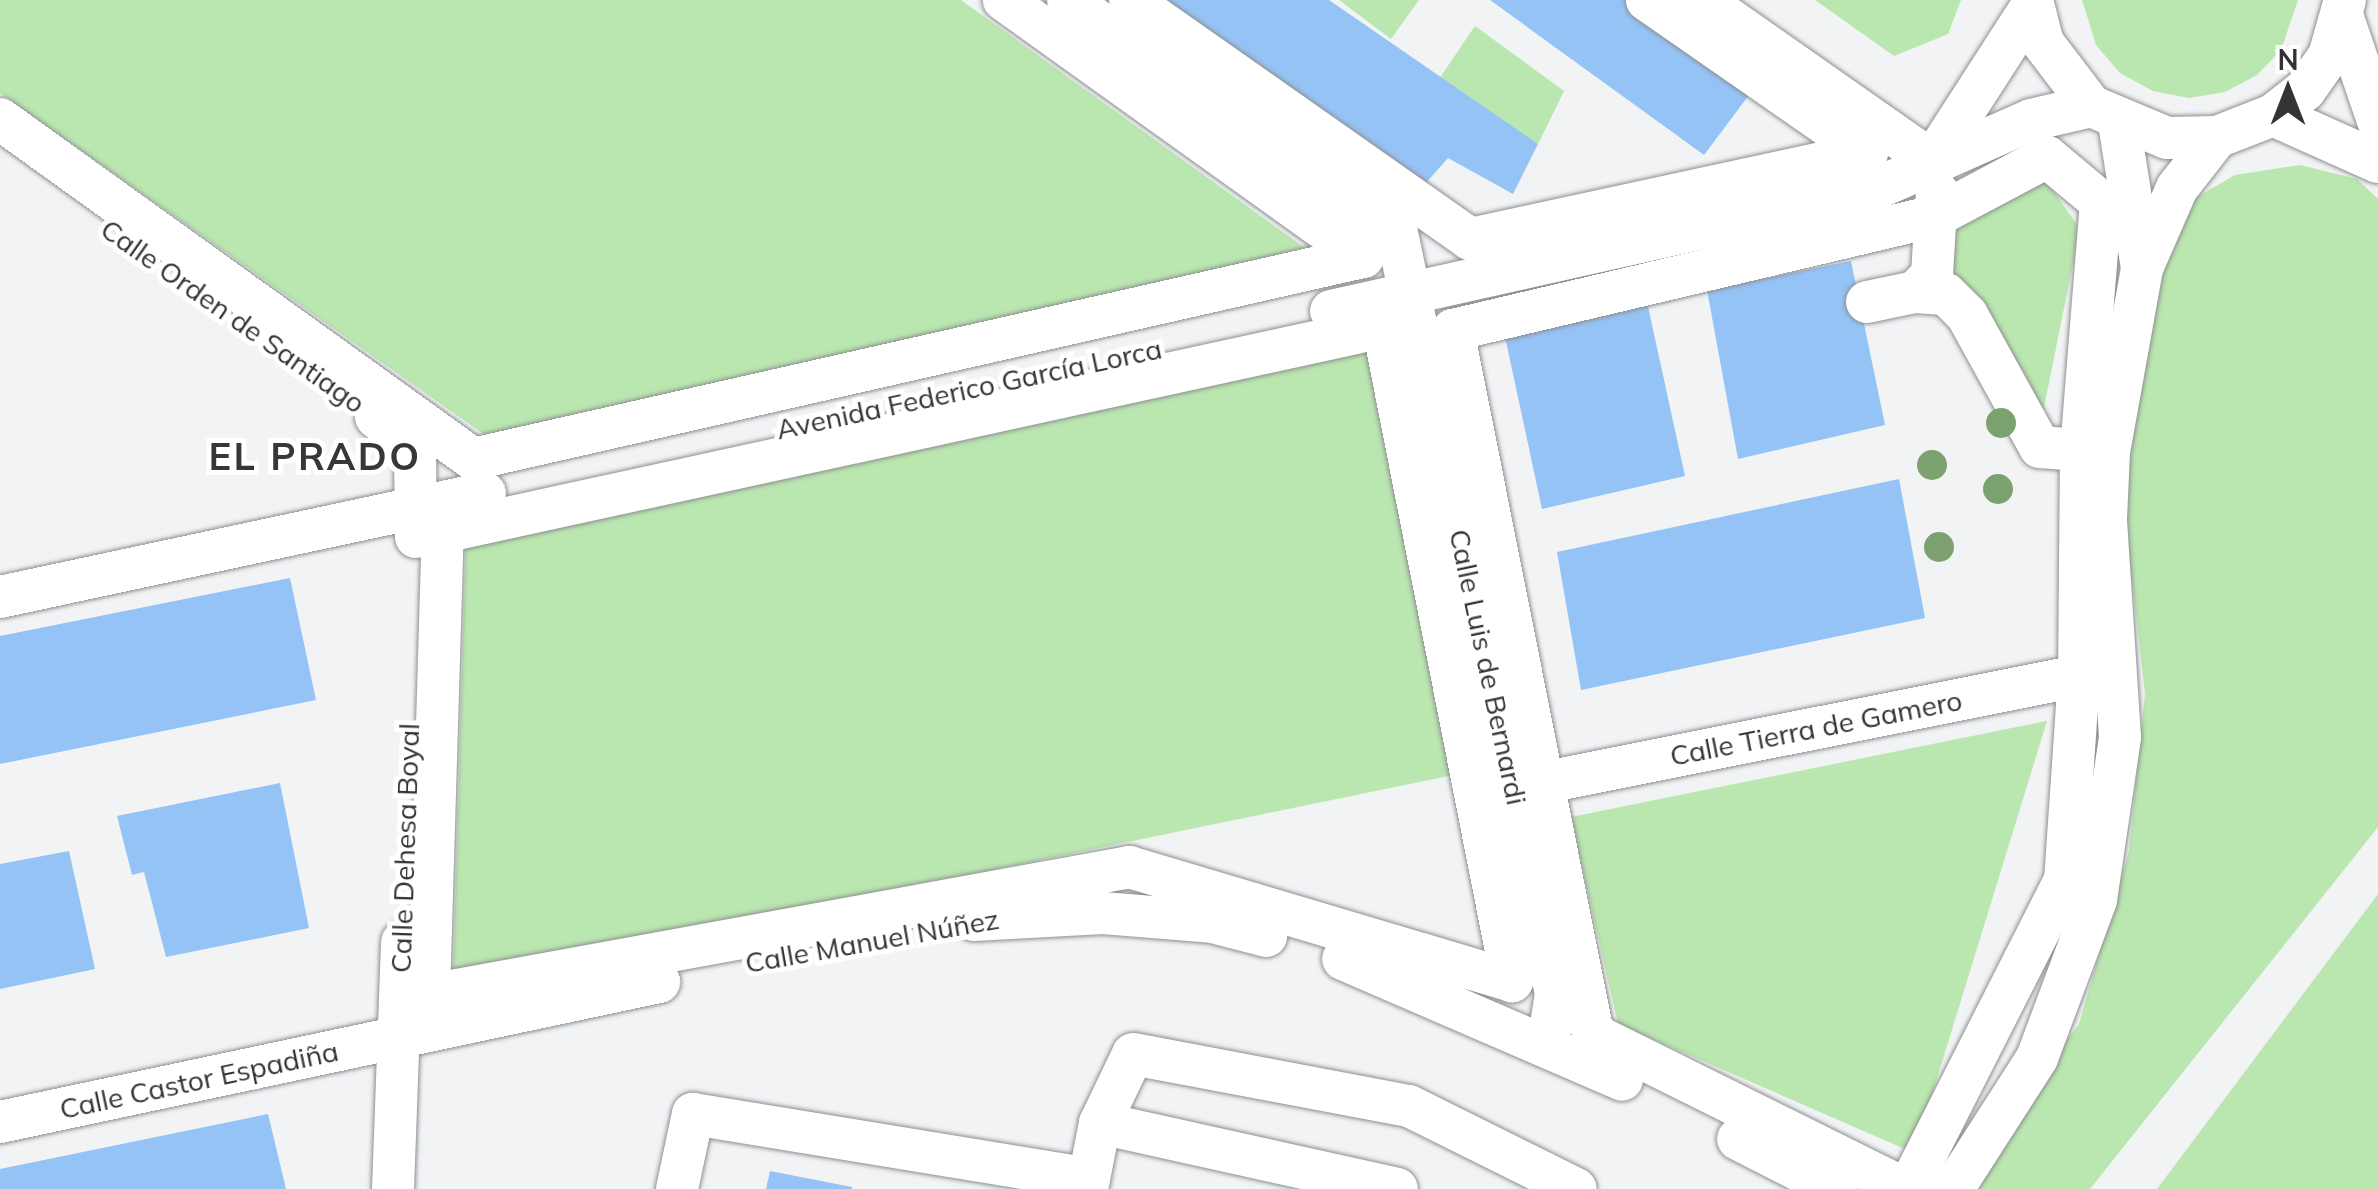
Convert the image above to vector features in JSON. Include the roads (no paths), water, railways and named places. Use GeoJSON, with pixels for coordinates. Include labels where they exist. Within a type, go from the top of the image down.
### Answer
{"type":"FeatureCollection","features":[{"type":"Feature","properties":{"kind":"street"},"geometry":{"type":"LineString","coordinates":[[0,119],[473,459],[1363,257],[1004,0]]}},
{"type":"Feature","properties":{"kind":"street","name":"Calle Luis de Bernardi"},"geometry":{"type":"LineString","coordinates":[[1068,0],[1397,234],[1406,293],[1556,994],[1548,1043]]}},
{"type":"Feature","properties":{"kind":"street"},"geometry":{"type":"LineString","coordinates":[[1130,0],[1470,238],[1867,153],[1647,0]]}},
{"type":"Feature","properties":{"kind":"street"},"geometry":{"type":"LineString","coordinates":[[1702,0],[1932,161]]}},
{"type":"Feature","properties":{"kind":"street"},"geometry":{"type":"LineString","coordinates":[[1915,292],[1932,275],[1936,216],[1932,161],[2032,3]]}},
{"type":"Feature","properties":{"kind":"street"},"geometry":{"type":"LineString","coordinates":[[2032,3],[2053,60],[2105,114],[2167,138],[2216,137],[2273,115],[2321,68],[2344,9]]}},
{"type":"Feature","properties":{"kind":"street"},"geometry":{"type":"LineString","coordinates":[[2344,9],[2378,121]]}},
{"type":"Feature","properties":{"kind":"street"},"geometry":{"type":"LineString","coordinates":[[2105,114],[2142,268]]}},
{"type":"Feature","properties":{"kind":"street","name":"Avenida Federico García Lorca"},"geometry":{"type":"LineString","coordinates":[[0,597],[1873,190],[2031,120],[2105,114]]}},
{"type":"Feature","properties":{"kind":"street"},"geometry":{"type":"LineString","coordinates":[[2273,115],[2378,162]]}},
{"type":"Feature","properties":{"kind":"street"},"geometry":{"type":"LineString","coordinates":[[2095,452],[2142,268],[2178,188],[2216,137]]}},
{"type":"Feature","properties":{"kind":"street","name":"Calle Orden de Santiago"},"geometry":{"type":"LineString","coordinates":[[0,152],[415,447],[418,508]]}},
{"type":"Feature","properties":{"kind":"street"},"geometry":{"type":"LineString","coordinates":[[2096,267],[2095,452],[2106,519],[2099,672],[2064,880],[1906,1189],[1593,1034],[1511,789],[1382,327],[443,532],[429,995],[1130,867],[1512,982],[1511,789],[1453,330],[1936,216],[2047,157],[2101,202],[2096,267]]}},
{"type":"Feature","properties":{"kind":"street"},"geometry":{"type":"LineString","coordinates":[[2096,267],[2142,268]]}},
{"type":"Feature","properties":{"kind":"street"},"geometry":{"type":"LineString","coordinates":[[1867,302],[1915,292],[1946,294],[1967,316],[2040,447],[2095,452]]}},
{"type":"Feature","properties":{"kind":"street","name":"Calle Dehesa Boyal"},"geometry":{"type":"LineString","coordinates":[[394,1189],[418,508]]}},
{"type":"Feature","properties":{"kind":"street"},"geometry":{"type":"LineString","coordinates":[[1953,1189],[2037,1058],[2074,972],[2111,824],[2120,736],[2099,672]]}},
{"type":"Feature","properties":{"kind":"street","name":"Calle Tierra de Gamero"},"geometry":{"type":"LineString","coordinates":[[1511,789],[2099,672]]}},
{"type":"Feature","properties":{"kind":"street","name":"Calle Manuel Núñez"},"geometry":{"type":"LineString","coordinates":[[398,1038],[909,929],[1004,916],[1104,913],[1212,922],[1385,972],[1548,1043],[1809,1183]]}},
{"type":"Feature","properties":{"kind":"street","name":"Calle Castor Espadiña"},"geometry":{"type":"LineString","coordinates":[[0,1122],[398,1038]]}},
{"type":"Feature","properties":{"kind":"street"},"geometry":{"type":"LineString","coordinates":[[677,1189],[693,1114],[1088,1184],[1100,1123],[1133,1054],[1408,1106],[1576,1189]]}},
{"type":"Feature","properties":{"kind":"street"},"geometry":{"type":"LineString","coordinates":[[1100,1123],[1397,1189]]}},
{"type":"Feature","properties":{"kind":"district","name":"EL PRADO"},"geometry":{"type":"Point","coordinates":[315,457]}}]}
